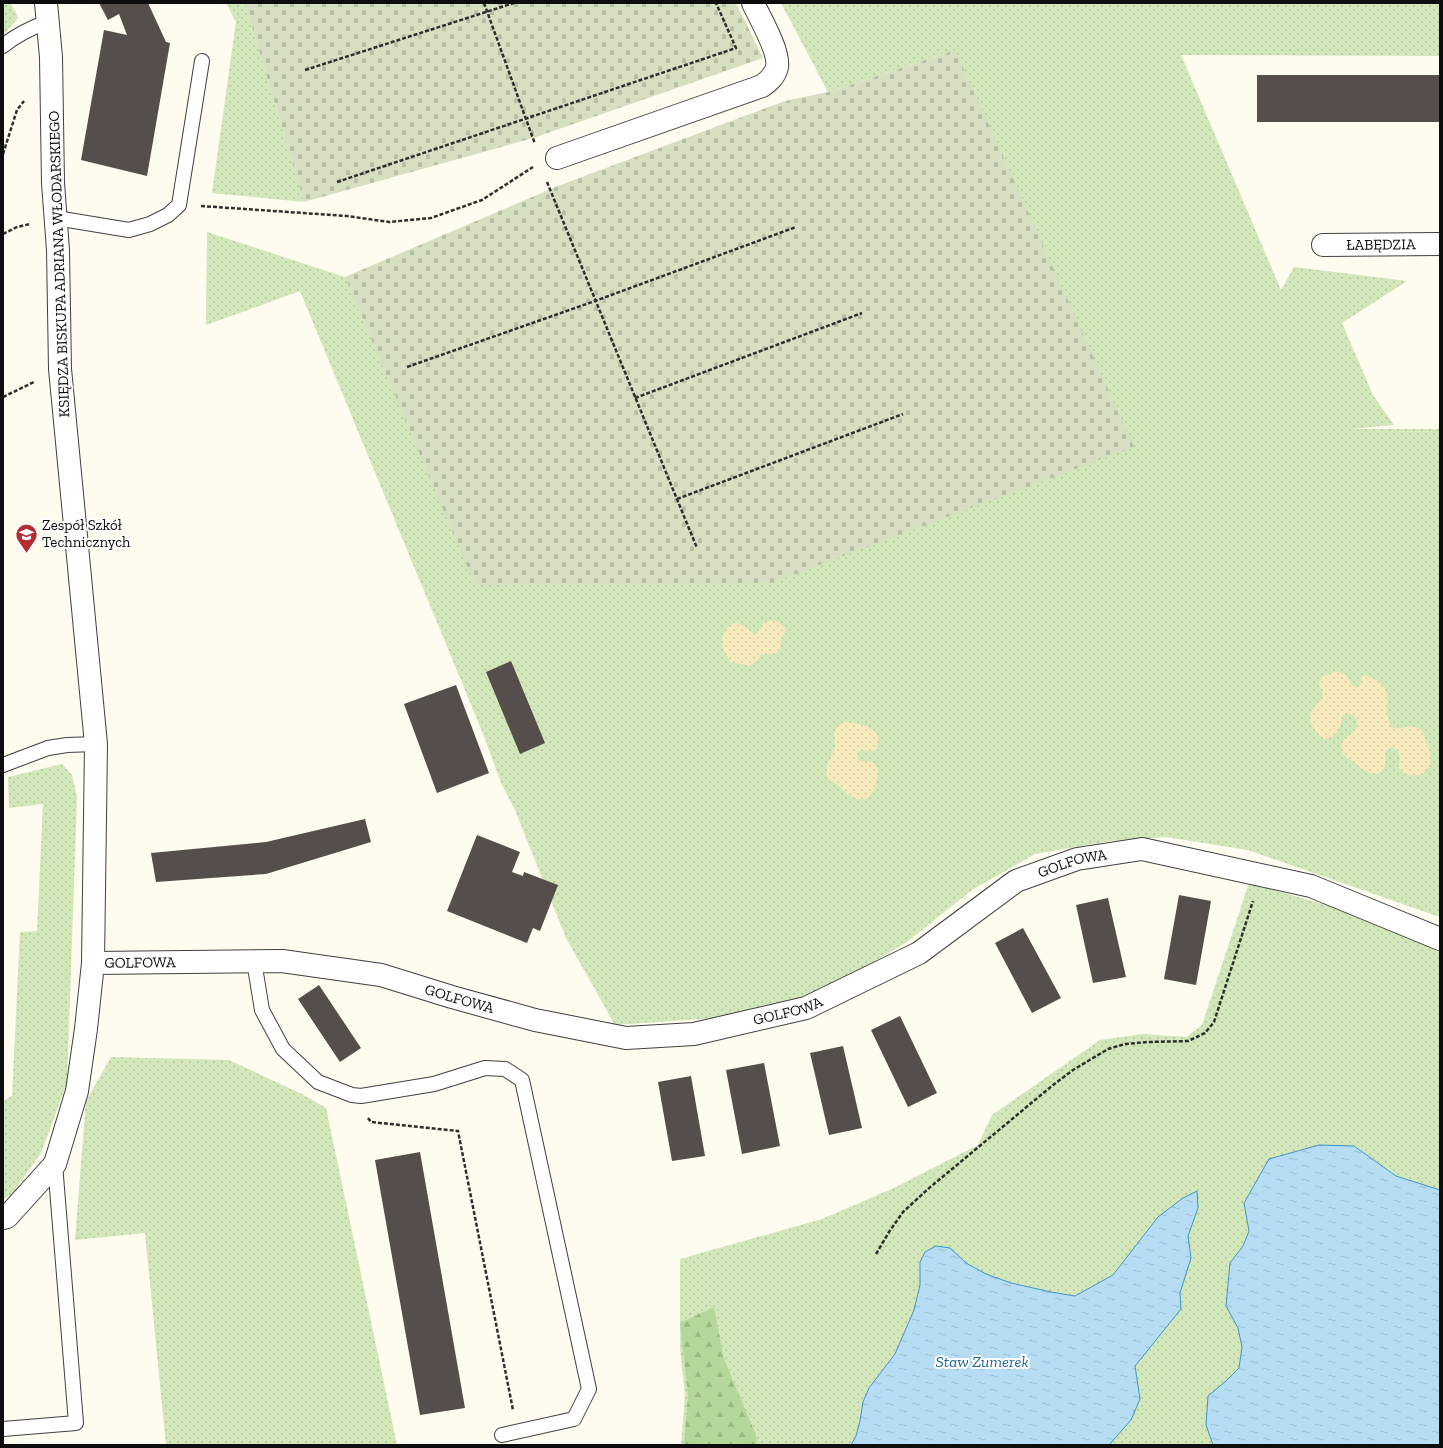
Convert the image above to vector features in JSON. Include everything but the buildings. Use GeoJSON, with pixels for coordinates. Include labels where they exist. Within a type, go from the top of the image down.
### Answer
{"type":"FeatureCollection","features":[{"type":"Feature","properties":{"kind":"street"},"geometry":{"type":"LineString","coordinates":[[549,161],[762,86],[769,81],[774,76],[778,60],[775,49],[753,3]]}},
{"type":"Feature","properties":{"kind":"street","name":"KSIĘDZA BISKUPA ADRIANA WŁODARSKIEGO"},"geometry":{"type":"LineString","coordinates":[[3,1218],[7,1217],[55,1164],[77,1091],[86,1029],[93,963],[96,744],[60,369],[58,250],[53,183],[51,57],[47,13]]}},
{"type":"Feature","properties":{"kind":"street","name":"ŁABĘDZIA"},"geometry":{"type":"LineString","coordinates":[[1323,245],[1440,244]]}},
{"type":"Feature","properties":{"kind":"street","name":"GOLFOWA"},"geometry":{"type":"LineString","coordinates":[[93,963],[282,961],[381,975],[452,997],[535,1020],[626,1038],[694,1034],[806,1008],[920,953],[1016,881],[1078,859],[1142,849],[1311,886],[1440,939]]}},
{"type":"Feature","properties":{"kind":"lane"},"geometry":{"type":"LineString","coordinates":[[3,46],[11,39],[29,29],[47,13]]}},
{"type":"Feature","properties":{"kind":"lane"},"geometry":{"type":"LineString","coordinates":[[56,218],[129,230],[150,224],[168,215],[179,205],[202,61]]}},
{"type":"Feature","properties":{"kind":"lane"},"geometry":{"type":"LineString","coordinates":[[3,765],[48,748],[67,745],[96,744]]}},
{"type":"Feature","properties":{"kind":"lane"},"geometry":{"type":"LineString","coordinates":[[254,961],[262,1010],[283,1049],[318,1082],[361,1096],[434,1084],[485,1068],[505,1069],[522,1080],[589,1389],[574,1419],[502,1435]]}},
{"type":"Feature","properties":{"kind":"lane"},"geometry":{"type":"LineString","coordinates":[[3,1429],[76,1423],[55,1164]]}},
{"type":"Feature","properties":{"kind":"path"},"geometry":{"type":"LineString","coordinates":[[484,3],[526,118],[549,161],[549,189],[697,548]]}},
{"type":"Feature","properties":{"kind":"path"},"geometry":{"type":"LineString","coordinates":[[305,70],[514,3]]}},
{"type":"Feature","properties":{"kind":"path"},"geometry":{"type":"LineString","coordinates":[[337,182],[736,48],[716,3]]}},
{"type":"Feature","properties":{"kind":"path"},"geometry":{"type":"LineString","coordinates":[[3,154],[15,116],[21,104],[27,100]]}},
{"type":"Feature","properties":{"kind":"path"},"geometry":{"type":"LineString","coordinates":[[179,205],[347,216],[389,222],[431,218],[482,200],[528,169],[549,161]]}},
{"type":"Feature","properties":{"kind":"path"},"geometry":{"type":"LineString","coordinates":[[3,234],[17,227]]}},
{"type":"Feature","properties":{"kind":"path"},"geometry":{"type":"LineString","coordinates":[[407,367],[595,301],[796,227]]}},
{"type":"Feature","properties":{"kind":"path"},"geometry":{"type":"LineString","coordinates":[[635,398],[862,313]]}},
{"type":"Feature","properties":{"kind":"path"},"geometry":{"type":"LineString","coordinates":[[3,397],[34,382]]}},
{"type":"Feature","properties":{"kind":"path"},"geometry":{"type":"LineString","coordinates":[[677,499],[903,414]]}},
{"type":"Feature","properties":{"kind":"path"},"geometry":{"type":"LineString","coordinates":[[876,1254],[903,1212],[928,1188],[1073,1070],[1114,1047],[1125,1044],[1148,1042],[1188,1042],[1205,1033],[1214,1022],[1261,875]]}},
{"type":"Feature","properties":{"kind":"path"},"geometry":{"type":"LineString","coordinates":[[352,1094],[371,1122],[458,1130],[517,1431]]}},
{"type":"Feature","properties":{"kind":"green space"},"geometry":{"type":"Polygon","coordinates":[[[3,3],[11,3],[18,18],[3,35],[3,3]]]}},
{"type":"Feature","properties":{"kind":"green space"},"geometry":{"type":"Polygon","coordinates":[[[226,3],[245,3],[304,202],[212,193],[236,22],[226,3]]]}},
{"type":"Feature","properties":{"kind":"green space"},"geometry":{"type":"Polygon","coordinates":[[[245,3],[736,3],[763,58],[533,138],[304,202],[245,3]]]}},
{"type":"Feature","properties":{"kind":"green space"},"geometry":{"type":"Polygon","coordinates":[[[781,3],[1440,3],[1440,56],[1181,55],[1281,290],[1294,267],[1407,281],[1342,323],[1373,395],[1394,425],[1350,429],[1440,429],[1440,917],[1248,850],[1166,837],[1110,841],[1035,854],[972,890],[907,942],[826,990],[729,1017],[615,1025],[566,938],[515,810],[501,783],[484,736],[300,291],[206,325],[207,232],[345,277],[476,585],[955,50],[828,92],[781,3]]]}},
{"type":"Feature","properties":{"kind":"green space"},"geometry":{"type":"Polygon","coordinates":[[[955,50],[1134,447],[771,583],[475,585],[345,277],[558,186],[785,101],[828,92],[955,50]]]}},
{"type":"Feature","properties":{"kind":"green space"},"geometry":{"type":"Polygon","coordinates":[[[62,764],[72,775],[77,797],[67,1083],[41,1153],[12,1194],[3,1199],[3,1101],[12,1096],[20,932],[37,931],[43,804],[9,808],[8,777],[62,764]]]}},
{"type":"Feature","properties":{"kind":"green space"},"geometry":{"type":"Polygon","coordinates":[[[1249,883],[1354,913],[1440,952],[1440,1190],[1396,1176],[1354,1146],[1244,1203],[1249,1231],[1243,1246],[1230,1263],[1226,1306],[1238,1328],[1242,1347],[1239,1368],[1226,1381],[1206,1425],[1213,1445],[1109,1445],[1140,1399],[1135,1366],[1181,1309],[1180,1293],[1191,1258],[1188,1236],[1198,1208],[1158,1217],[1113,1275],[1075,1296],[1011,1283],[986,1274],[966,1263],[950,1248],[920,1262],[920,1285],[914,1310],[895,1354],[869,1388],[856,1436],[851,1445],[681,1445],[685,1395],[680,1348],[680,1259],[822,1219],[894,1188],[978,1145],[992,1115],[1100,1040],[1143,1034],[1186,1037],[1202,1025],[1249,883]]]}},
{"type":"Feature","properties":{"kind":"green space"},"geometry":{"type":"Polygon","coordinates":[[[111,1057],[229,1060],[302,1094],[326,1108],[397,1445],[166,1445],[145,1233],[75,1240],[86,1101],[111,1057]]]}},
{"type":"Feature","properties":{"kind":"green space"},"geometry":{"type":"Polygon","coordinates":[[[714,1307],[724,1359],[756,1435],[757,1445],[684,1445],[688,1395],[680,1323],[714,1307]]]}},
{"type":"Feature","properties":{"kind":"sand"},"geometry":{"type":"Polygon","coordinates":[[[772,620],[777,621],[786,628],[781,640],[781,647],[779,651],[774,654],[760,655],[759,659],[749,666],[731,662],[726,655],[722,641],[722,636],[727,628],[734,623],[737,623],[756,634],[763,623],[772,620]]]}},
{"type":"Feature","properties":{"kind":"sand"},"geometry":{"type":"Polygon","coordinates":[[[1336,671],[1345,674],[1352,685],[1356,687],[1360,685],[1362,676],[1366,675],[1384,687],[1387,693],[1387,713],[1393,728],[1415,727],[1420,729],[1423,733],[1429,746],[1431,757],[1429,767],[1426,771],[1422,774],[1413,776],[1404,773],[1398,766],[1400,760],[1399,753],[1392,747],[1386,750],[1385,766],[1381,772],[1377,774],[1365,771],[1347,758],[1344,755],[1341,746],[1346,738],[1356,728],[1357,722],[1353,715],[1347,713],[1343,716],[1339,730],[1331,738],[1324,739],[1317,733],[1312,726],[1310,714],[1322,696],[1319,683],[1322,677],[1336,671]]]}},
{"type":"Feature","properties":{"kind":"sand"},"geometry":{"type":"Polygon","coordinates":[[[844,722],[865,726],[876,733],[878,738],[878,744],[875,751],[862,750],[858,752],[857,755],[858,759],[861,761],[872,762],[878,768],[874,791],[866,798],[854,798],[827,777],[826,772],[828,764],[835,746],[835,730],[844,722]]]}},
{"type":"Feature","properties":{"kind":"water"},"geometry":{"type":"Polygon","coordinates":[[[1319,1145],[1354,1146],[1396,1176],[1440,1190],[1440,1445],[1213,1445],[1206,1425],[1208,1396],[1239,1368],[1242,1347],[1238,1328],[1226,1306],[1230,1263],[1243,1246],[1249,1231],[1244,1203],[1269,1159],[1319,1145]]]}},
{"type":"Feature","properties":{"kind":"water","name":"Staw Zumerek"},"geometry":{"type":"Polygon","coordinates":[[[1197,1191],[1198,1208],[1188,1236],[1191,1258],[1180,1293],[1181,1309],[1135,1366],[1140,1399],[1131,1420],[1109,1445],[851,1445],[856,1436],[863,1402],[869,1388],[895,1354],[914,1310],[920,1285],[920,1262],[925,1252],[936,1246],[950,1248],[966,1263],[986,1274],[1011,1283],[1075,1296],[1113,1275],[1158,1217],[1183,1198],[1197,1191]]]}},
{"type":"Feature","properties":{"kind":"place","name":"Zespół Szkół Technicznych"},"geometry":{"type":"Point","coordinates":[26,554]}}]}
